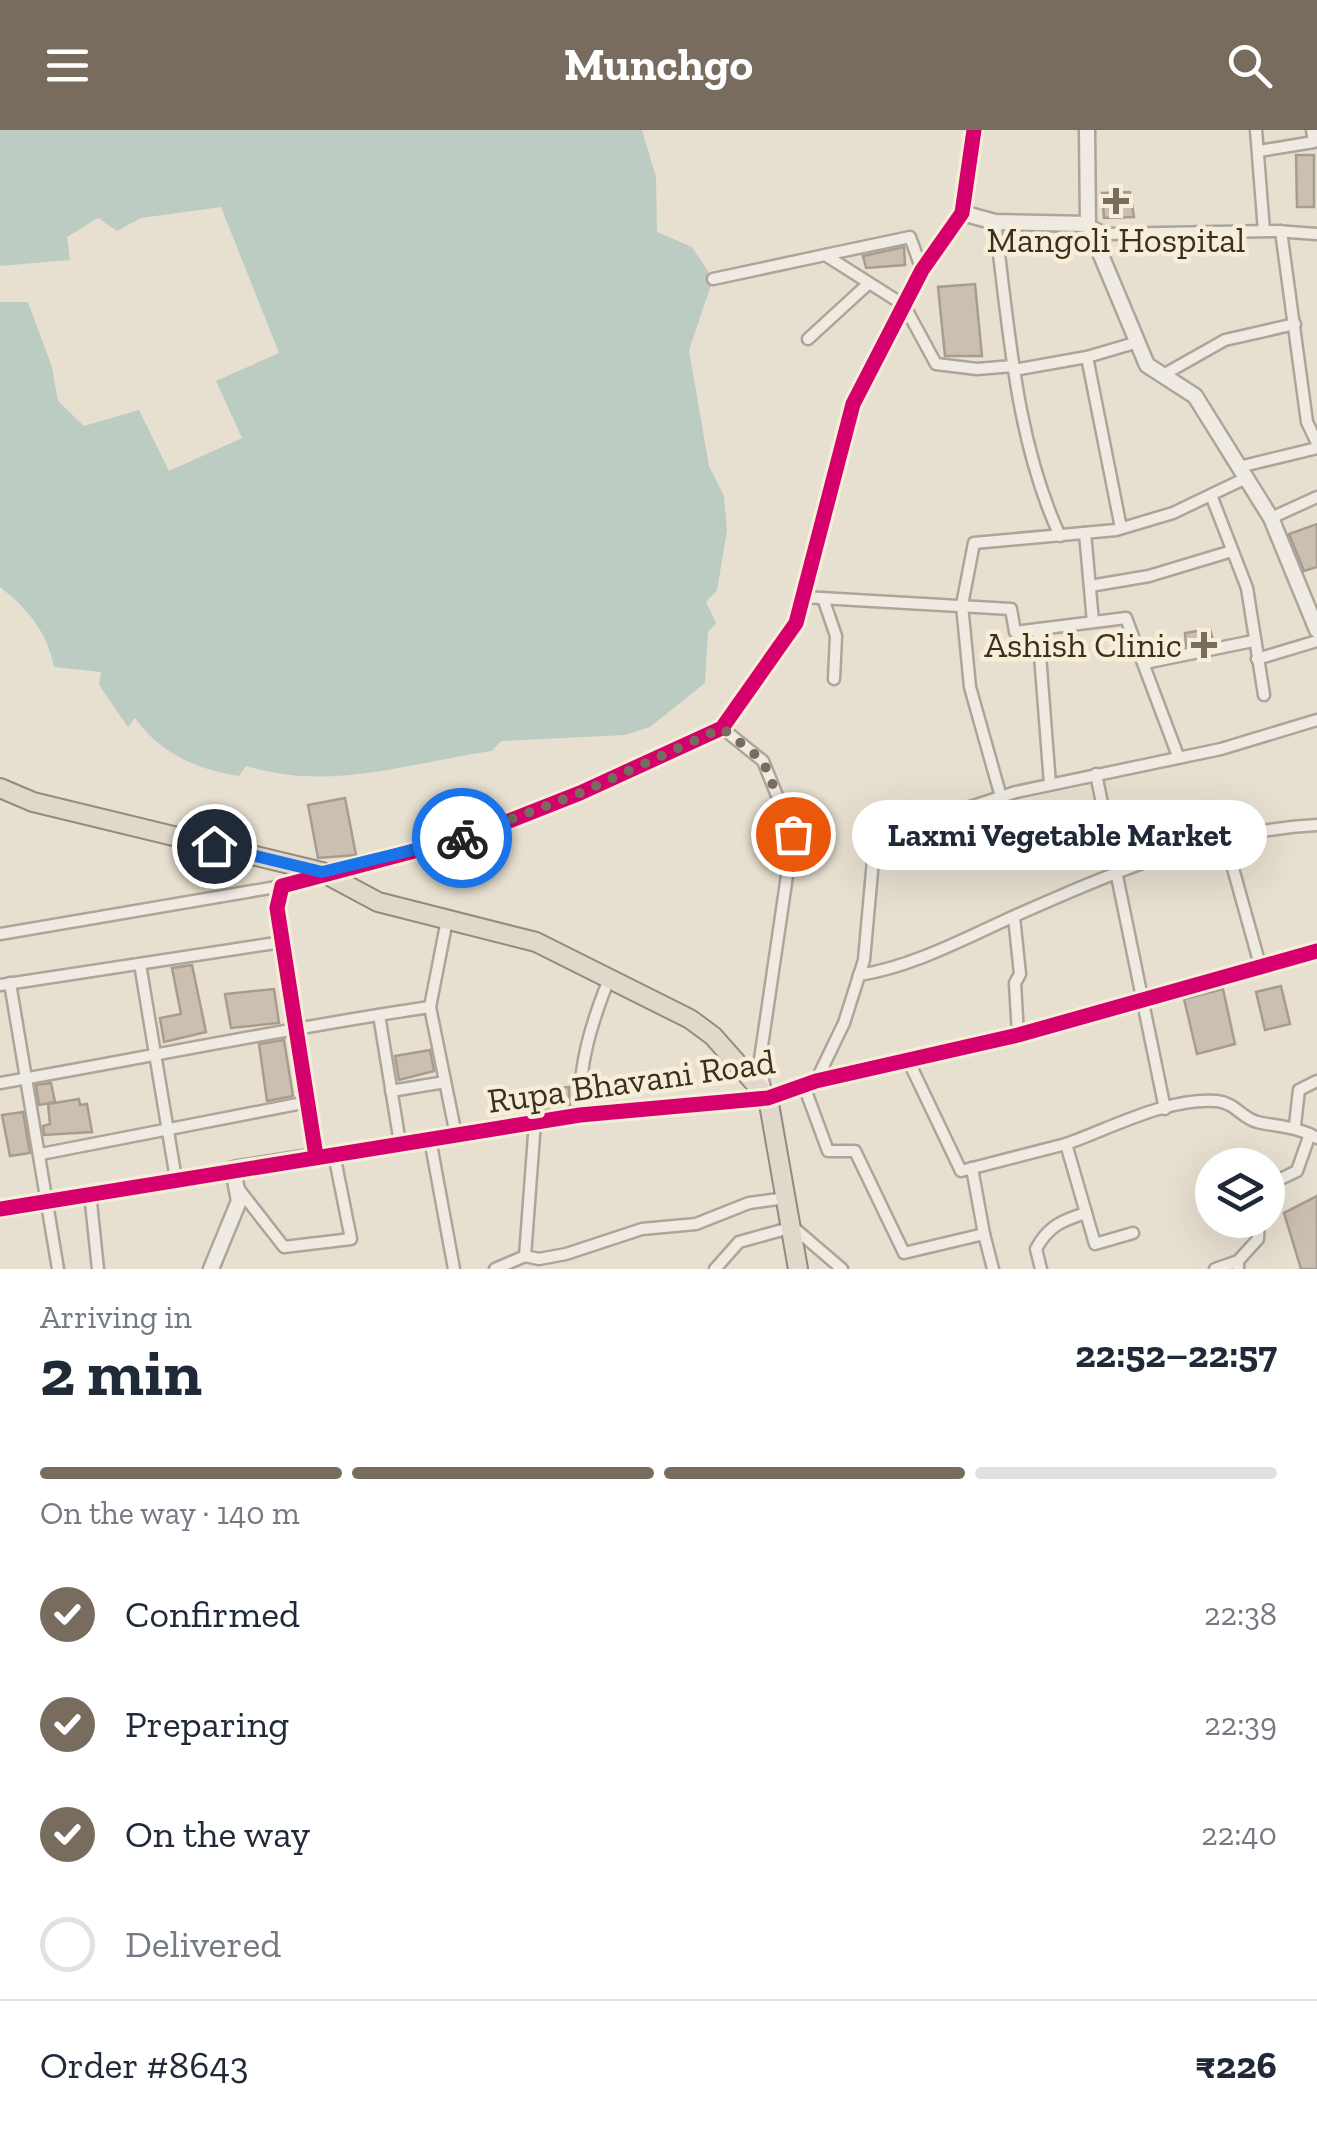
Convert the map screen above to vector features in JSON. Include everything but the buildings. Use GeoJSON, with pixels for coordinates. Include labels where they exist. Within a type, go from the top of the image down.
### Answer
{"type":"FeatureCollection","features":[{"type":"Feature","properties":{"kind":"highway"},"geometry":{"type":"LineString","coordinates":[[0,788],[34,802],[322,872],[378,902],[536,942],[714,1036],[768,1098],[798,1269]]}},
{"type":"Feature","properties":{"kind":"street"},"geometry":{"type":"LineString","coordinates":[[0,934],[282,886],[322,872],[471,836],[722,728],[796,623],[852,404],[922,270],[962,214],[974,130]]}},
{"type":"Feature","properties":{"kind":"street"},"geometry":{"type":"LineString","coordinates":[[1088,130],[1088,224],[1147,365],[1195,396],[1270,518],[1317,630]]}},
{"type":"Feature","properties":{"kind":"street"},"geometry":{"type":"LineString","coordinates":[[1256,130],[1264,231]]}},
{"type":"Feature","properties":{"kind":"street"},"geometry":{"type":"LineString","coordinates":[[1259,151],[1314,142],[1312,130]]}},
{"type":"Feature","properties":{"kind":"street"},"geometry":{"type":"LineString","coordinates":[[962,214],[995,222],[1088,224],[1106,234],[1317,234]]}},
{"type":"Feature","properties":{"kind":"street"},"geometry":{"type":"LineString","coordinates":[[995,222],[1013,368],[1045,503],[1060,536]]}},
{"type":"Feature","properties":{"kind":"street"},"geometry":{"type":"LineString","coordinates":[[1001,797],[970,687],[962,606],[974,544],[1121,528],[1211,495],[1242,472],[1317,446],[1306,422],[1281,231]]}},
{"type":"Feature","properties":{"kind":"street"},"geometry":{"type":"LineString","coordinates":[[713,279],[910,237],[922,270]]}},
{"type":"Feature","properties":{"kind":"street"},"geometry":{"type":"LineString","coordinates":[[825,255],[904,305],[936,364],[1013,368],[1087,357],[1138,342]]}},
{"type":"Feature","properties":{"kind":"street"},"geometry":{"type":"LineString","coordinates":[[808,339],[868,284]]}},
{"type":"Feature","properties":{"kind":"street"},"geometry":{"type":"LineString","coordinates":[[1163,375],[1225,340],[1295,324]]}},
{"type":"Feature","properties":{"kind":"street"},"geometry":{"type":"LineString","coordinates":[[1087,357],[1121,528]]}},
{"type":"Feature","properties":{"kind":"street"},"geometry":{"type":"LineString","coordinates":[[1211,495],[1247,588],[1264,695]]}},
{"type":"Feature","properties":{"kind":"street"},"geometry":{"type":"LineString","coordinates":[[1270,518],[1317,497]]}},
{"type":"Feature","properties":{"kind":"street"},"geometry":{"type":"LineString","coordinates":[[1085,533],[1094,622]]}},
{"type":"Feature","properties":{"kind":"street"},"geometry":{"type":"LineString","coordinates":[[1090,586],[1149,576],[1232,551]]}},
{"type":"Feature","properties":{"kind":"street"},"geometry":{"type":"LineString","coordinates":[[803,598],[1011,609],[1015,632],[1126,618],[1178,756]]}},
{"type":"Feature","properties":{"kind":"street"},"geometry":{"type":"LineString","coordinates":[[822,598],[836,636],[834,678]]}},
{"type":"Feature","properties":{"kind":"street"},"geometry":{"type":"LineString","coordinates":[[1038,629],[1050,784]]}},
{"type":"Feature","properties":{"kind":"street"},"geometry":{"type":"LineString","coordinates":[[1257,660],[1317,641]]}},
{"type":"Feature","properties":{"kind":"street"},"geometry":{"type":"LineString","coordinates":[[1144,662],[1254,642]]}},
{"type":"Feature","properties":{"kind":"street"},"geometry":{"type":"LineString","coordinates":[[984,1234],[904,1254],[856,1151],[828,1151],[810,1084],[844,1023],[859,975],[875,838],[1001,797],[1222,748],[1317,720]]}},
{"type":"Feature","properties":{"kind":"street"},"geometry":{"type":"LineString","coordinates":[[722,728],[763,761],[793,834],[759,1066],[768,1098]]}},
{"type":"Feature","properties":{"kind":"street"},"geometry":{"type":"LineString","coordinates":[[1096,774],[1165,1109]]}},
{"type":"Feature","properties":{"kind":"street"},"geometry":{"type":"LineString","coordinates":[[859,975],[918,958],[1116,871],[1224,836],[1317,824]]}},
{"type":"Feature","properties":{"kind":"street"},"geometry":{"type":"LineString","coordinates":[[1224,836],[1260,965]]}},
{"type":"Feature","properties":{"kind":"street"},"geometry":{"type":"LineString","coordinates":[[282,886],[276,908],[316,1156]]}},
{"type":"Feature","properties":{"kind":"street"},"geometry":{"type":"LineString","coordinates":[[1014,917],[1020,974],[1015,983],[1018,1035]]}},
{"type":"Feature","properties":{"kind":"street"},"geometry":{"type":"LineString","coordinates":[[448,920],[430,1007],[456,1134]]}},
{"type":"Feature","properties":{"kind":"street"},"geometry":{"type":"LineString","coordinates":[[58,1269],[28,1079],[5,984],[282,942]]}},
{"type":"Feature","properties":{"kind":"street","name":"Rupa Bhavani Road"},"geometry":{"type":"LineString","coordinates":[[0,1208],[176,1179],[233,1176],[316,1156],[580,1115],[768,1098],[810,1084],[1018,1035],[1317,951]]}},
{"type":"Feature","properties":{"kind":"street"},"geometry":{"type":"LineString","coordinates":[[140,964],[159,1056],[176,1179]]}},
{"type":"Feature","properties":{"kind":"street"},"geometry":{"type":"LineString","coordinates":[[580,1115],[579,1079],[609,979]]}},
{"type":"Feature","properties":{"kind":"street"},"geometry":{"type":"LineString","coordinates":[[0,1084],[297,1026],[430,1007]]}},
{"type":"Feature","properties":{"kind":"street"},"geometry":{"type":"LineString","coordinates":[[379,1014],[400,1143]]}},
{"type":"Feature","properties":{"kind":"street"},"geometry":{"type":"LineString","coordinates":[[908,1060],[961,1171],[1066,1144],[1165,1109],[1214,1101],[1234,1105],[1253,1122],[1295,1125],[1314,1136],[1298,1171],[1285,1177]]}},
{"type":"Feature","properties":{"kind":"street"},"geometry":{"type":"LineString","coordinates":[[1295,1125],[1299,1090],[1317,1081]]}},
{"type":"Feature","properties":{"kind":"street"},"geometry":{"type":"LineString","coordinates":[[391,1091],[446,1082]]}},
{"type":"Feature","properties":{"kind":"street"},"geometry":{"type":"LineString","coordinates":[[41,1154],[308,1102]]}},
{"type":"Feature","properties":{"kind":"street"},"geometry":{"type":"LineString","coordinates":[[525,1256],[535,1122]]}},
{"type":"Feature","properties":{"kind":"street"},"geometry":{"type":"LineString","coordinates":[[430,1138],[454,1269]]}},
{"type":"Feature","properties":{"kind":"street"},"geometry":{"type":"LineString","coordinates":[[1066,1144],[1095,1244],[1133,1233]]}},
{"type":"Feature","properties":{"kind":"street"},"geometry":{"type":"LineString","coordinates":[[233,1176],[284,1248],[351,1240],[334,1154]]}},
{"type":"Feature","properties":{"kind":"street"},"geometry":{"type":"LineString","coordinates":[[972,1168],[993,1269]]}},
{"type":"Feature","properties":{"kind":"street"},"geometry":{"type":"LineString","coordinates":[[216,1265],[239,1201],[233,1176]]}},
{"type":"Feature","properties":{"kind":"street"},"geometry":{"type":"LineString","coordinates":[[90,1193],[98,1269]]}},
{"type":"Feature","properties":{"kind":"street"},"geometry":{"type":"LineString","coordinates":[[525,1256],[539,1264],[642,1230],[696,1224],[749,1203],[787,1198]]}},
{"type":"Feature","properties":{"kind":"street"},"geometry":{"type":"LineString","coordinates":[[1041,1269],[1036,1249],[1040,1240],[1057,1222],[1086,1213]]}},
{"type":"Feature","properties":{"kind":"street"},"geometry":{"type":"LineString","coordinates":[[715,1269],[739,1242],[793,1228],[842,1269]]}},
{"type":"Feature","properties":{"kind":"street"},"geometry":{"type":"LineString","coordinates":[[1216,1269],[1238,1265],[1258,1238]]}},
{"type":"Feature","properties":{"kind":"street"},"geometry":{"type":"LineString","coordinates":[[496,1269],[525,1256]]}},
{"type":"Feature","properties":{"kind":"shaded area"},"geometry":{"type":"Polygon","coordinates":[[[0,130],[642,130],[656,177],[657,232],[692,247],[713,279],[689,350],[709,466],[724,496],[727,531],[717,590],[706,602],[716,623],[708,632],[705,683],[650,727],[625,735],[501,741],[492,751],[339,776],[278,773],[246,766],[239,776],[224,773],[194,764],[168,750],[135,718],[128,727],[99,685],[101,672],[54,667],[35,622],[0,587],[0,302],[28,302],[52,367],[58,401],[84,426],[139,410],[169,471],[242,438],[216,381],[279,353],[221,207],[141,218],[117,231],[98,218],[67,237],[70,260],[0,266],[0,130]]]}},
{"type":"Feature","properties":{"kind":"cycle path"},"geometry":{"type":"LineString","coordinates":[[316,1156],[277,908],[282,886],[471,836],[580,793],[722,728],[796,623],[853,404],[922,270],[962,213],[974,130]]}},
{"type":"Feature","properties":{"kind":"cycle path"},"geometry":{"type":"LineString","coordinates":[[0,1209],[580,1115],[768,1098],[816,1081],[1018,1035],[1317,951]]}},
{"type":"Feature","properties":{"kind":"way so far"},"geometry":{"type":"LineString","coordinates":[[462,838],[580,793],[722,728],[763,761],[793,834]]}},
{"type":"Feature","properties":{"kind":"place","name":"Mangoli Hospital"},"geometry":{"type":"Point","coordinates":[1116,201]}},
{"type":"Feature","properties":{"kind":"place","name":"Ashish Clinic"},"geometry":{"type":"Point","coordinates":[1204,645]}},
{"type":"Feature","properties":{"kind":"place","name":"Laxmi Vegetable Market"},"geometry":{"type":"Point","coordinates":[793,834]}},
{"type":"Feature","properties":{"kind":"route"},"geometry":{"type":"LineString","coordinates":[[214,846],[322,872],[462,838]]}}]}
